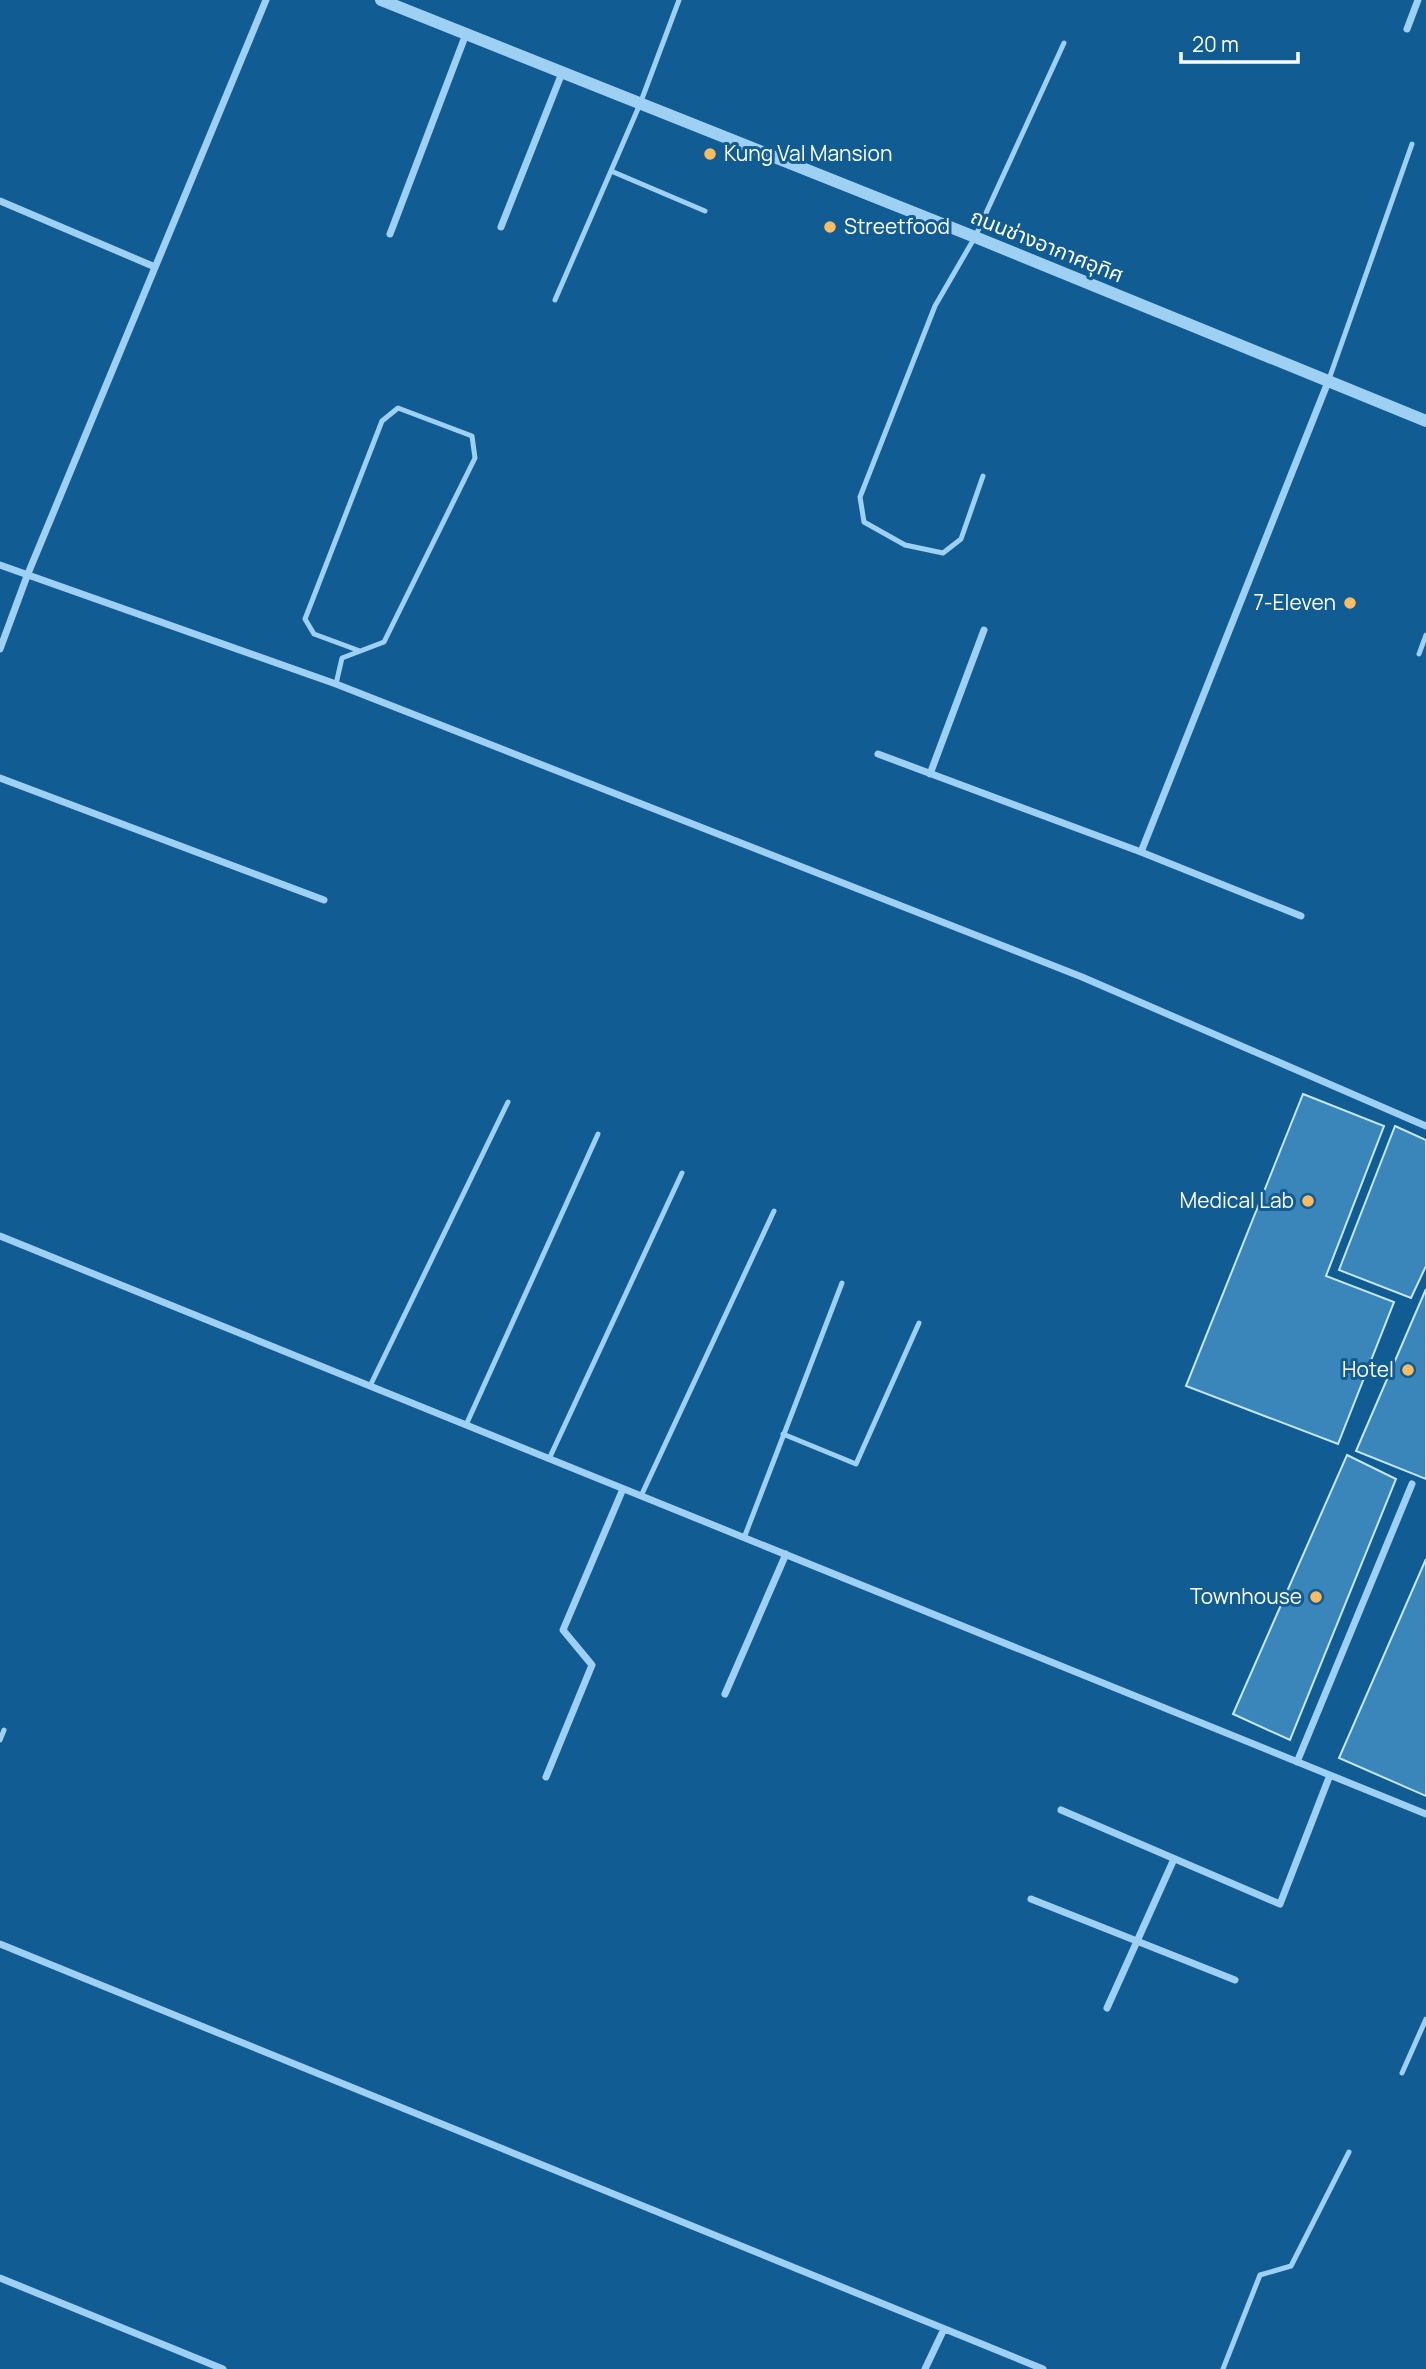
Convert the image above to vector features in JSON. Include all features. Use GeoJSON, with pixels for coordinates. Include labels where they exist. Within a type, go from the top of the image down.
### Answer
{"type":"FeatureCollection","features":[{"type":"Feature","properties":{"kind":"street"},"geometry":{"type":"LineString","coordinates":[[0,649],[27,576],[266,0]]}},
{"type":"Feature","properties":{"kind":"street","name":"ถนนช่างอากาศอุทิศ"},"geometry":{"type":"LineString","coordinates":[[381,0],[975,237],[1426,421]]}},
{"type":"Feature","properties":{"kind":"street"},"geometry":{"type":"LineString","coordinates":[[1407,29],[1418,0]]}},
{"type":"Feature","properties":{"kind":"street"},"geometry":{"type":"LineString","coordinates":[[390,234],[466,34]]}},
{"type":"Feature","properties":{"kind":"street"},"geometry":{"type":"LineString","coordinates":[[501,226],[562,73]]}},
{"type":"Feature","properties":{"kind":"street"},"geometry":{"type":"LineString","coordinates":[[0,201],[155,267]]}},
{"type":"Feature","properties":{"kind":"street"},"geometry":{"type":"LineString","coordinates":[[1140,852],[1328,382]]}},
{"type":"Feature","properties":{"kind":"street"},"geometry":{"type":"LineString","coordinates":[[0,565],[336,684],[1082,977],[1426,1126]]}},
{"type":"Feature","properties":{"kind":"street"},"geometry":{"type":"LineString","coordinates":[[930,774],[984,630]]}},
{"type":"Feature","properties":{"kind":"street"},"geometry":{"type":"LineString","coordinates":[[878,754],[1140,852],[1300,916]]}},
{"type":"Feature","properties":{"kind":"street"},"geometry":{"type":"LineString","coordinates":[[0,778],[324,900]]}},
{"type":"Feature","properties":{"kind":"street"},"geometry":{"type":"LineString","coordinates":[[0,1236],[1426,1814]]}},
{"type":"Feature","properties":{"kind":"street"},"geometry":{"type":"LineString","coordinates":[[1297,1762],[1412,1484]]}},
{"type":"Feature","properties":{"kind":"street"},"geometry":{"type":"LineString","coordinates":[[546,1777],[592,1665],[564,1630],[623,1489]]}},
{"type":"Feature","properties":{"kind":"street"},"geometry":{"type":"LineString","coordinates":[[725,1694],[786,1554]]}},
{"type":"Feature","properties":{"kind":"street"},"geometry":{"type":"LineString","coordinates":[[1061,1810],[1280,1904],[1330,1775]]}},
{"type":"Feature","properties":{"kind":"street"},"geometry":{"type":"LineString","coordinates":[[1107,2008],[1174,1859]]}},
{"type":"Feature","properties":{"kind":"street"},"geometry":{"type":"LineString","coordinates":[[1031,1899],[1234,1980]]}},
{"type":"Feature","properties":{"kind":"street"},"geometry":{"type":"LineString","coordinates":[[0,1944],[1043,2369]]}},
{"type":"Feature","properties":{"kind":"street"},"geometry":{"type":"LineString","coordinates":[[0,2278],[223,2369]]}},
{"type":"Feature","properties":{"kind":"street"},"geometry":{"type":"LineString","coordinates":[[925,2369],[944,2329]]}},
{"type":"Feature","properties":{"kind":"lane"},"geometry":{"type":"LineString","coordinates":[[555,300],[639,104],[679,0]]}},
{"type":"Feature","properties":{"kind":"lane"},"geometry":{"type":"LineString","coordinates":[[983,476],[961,539],[943,553],[905,545],[864,522],[860,497],[935,306],[975,237],[1064,43]]}},
{"type":"Feature","properties":{"kind":"lane"},"geometry":{"type":"LineString","coordinates":[[1328,382],[1412,144]]}},
{"type":"Feature","properties":{"kind":"lane"},"geometry":{"type":"LineString","coordinates":[[611,171],[705,211]]}},
{"type":"Feature","properties":{"kind":"lane"},"geometry":{"type":"LineString","coordinates":[[336,684],[342,657],[360,651],[384,642],[475,458],[472,436],[398,408],[382,421],[305,619],[314,634],[360,651]]}},
{"type":"Feature","properties":{"kind":"lane"},"geometry":{"type":"LineString","coordinates":[[1419,654],[1426,635]]}},
{"type":"Feature","properties":{"kind":"lane"},"geometry":{"type":"LineString","coordinates":[[370,1386],[508,1102]]}},
{"type":"Feature","properties":{"kind":"lane"},"geometry":{"type":"LineString","coordinates":[[466,1425],[598,1134]]}},
{"type":"Feature","properties":{"kind":"lane"},"geometry":{"type":"LineString","coordinates":[[550,1459],[682,1174]]}},
{"type":"Feature","properties":{"kind":"lane"},"geometry":{"type":"LineString","coordinates":[[641,1496],[774,1211]]}},
{"type":"Feature","properties":{"kind":"lane"},"geometry":{"type":"LineString","coordinates":[[744,1538],[842,1283]]}},
{"type":"Feature","properties":{"kind":"lane"},"geometry":{"type":"LineString","coordinates":[[783,1434],[856,1464],[919,1323]]}},
{"type":"Feature","properties":{"kind":"lane"},"geometry":{"type":"LineString","coordinates":[[0,1740],[4,1730]]}},
{"type":"Feature","properties":{"kind":"lane"},"geometry":{"type":"LineString","coordinates":[[1402,2073],[1426,2018]]}},
{"type":"Feature","properties":{"kind":"lane"},"geometry":{"type":"LineString","coordinates":[[1223,2369],[1260,2275],[1291,2266],[1349,2152]]}},
{"type":"Feature","properties":{"kind":"building","name":"Medical Lab"},"geometry":{"type":"Polygon","coordinates":[[[1303,1094],[1384,1126],[1326,1276],[1394,1302],[1338,1444],[1186,1386],[1303,1094]]]}},
{"type":"Feature","properties":{"kind":"building"},"geometry":{"type":"Polygon","coordinates":[[[1395,1126],[1426,1140],[1426,1266],[1411,1298],[1339,1270],[1395,1126]]]}},
{"type":"Feature","properties":{"kind":"building","name":"Hotel"},"geometry":{"type":"Polygon","coordinates":[[[1426,1289],[1426,1479],[1356,1451],[1426,1289]]]}},
{"type":"Feature","properties":{"kind":"building","name":"Townhouse"},"geometry":{"type":"Polygon","coordinates":[[[1347,1455],[1396,1479],[1290,1740],[1233,1714],[1347,1455]]]}},
{"type":"Feature","properties":{"kind":"building"},"geometry":{"type":"Polygon","coordinates":[[[1426,1559],[1426,1796],[1339,1758],[1426,1559]]]}},
{"type":"Feature","properties":{"kind":"place","name":"Kung Val Mansion"},"geometry":{"type":"Point","coordinates":[710,154]}},
{"type":"Feature","properties":{"kind":"place","name":"Streetfood"},"geometry":{"type":"Point","coordinates":[830,227]}},
{"type":"Feature","properties":{"kind":"place","name":"7-Eleven"},"geometry":{"type":"Point","coordinates":[1350,603]}},
{"type":"Feature","properties":{"kind":"place","name":"Medical Lab"},"geometry":{"type":"Point","coordinates":[1308,1201]}},
{"type":"Feature","properties":{"kind":"place","name":"Hotel"},"geometry":{"type":"Point","coordinates":[1408,1370]}},
{"type":"Feature","properties":{"kind":"place","name":"Townhouse"},"geometry":{"type":"Point","coordinates":[1316,1597]}}]}
